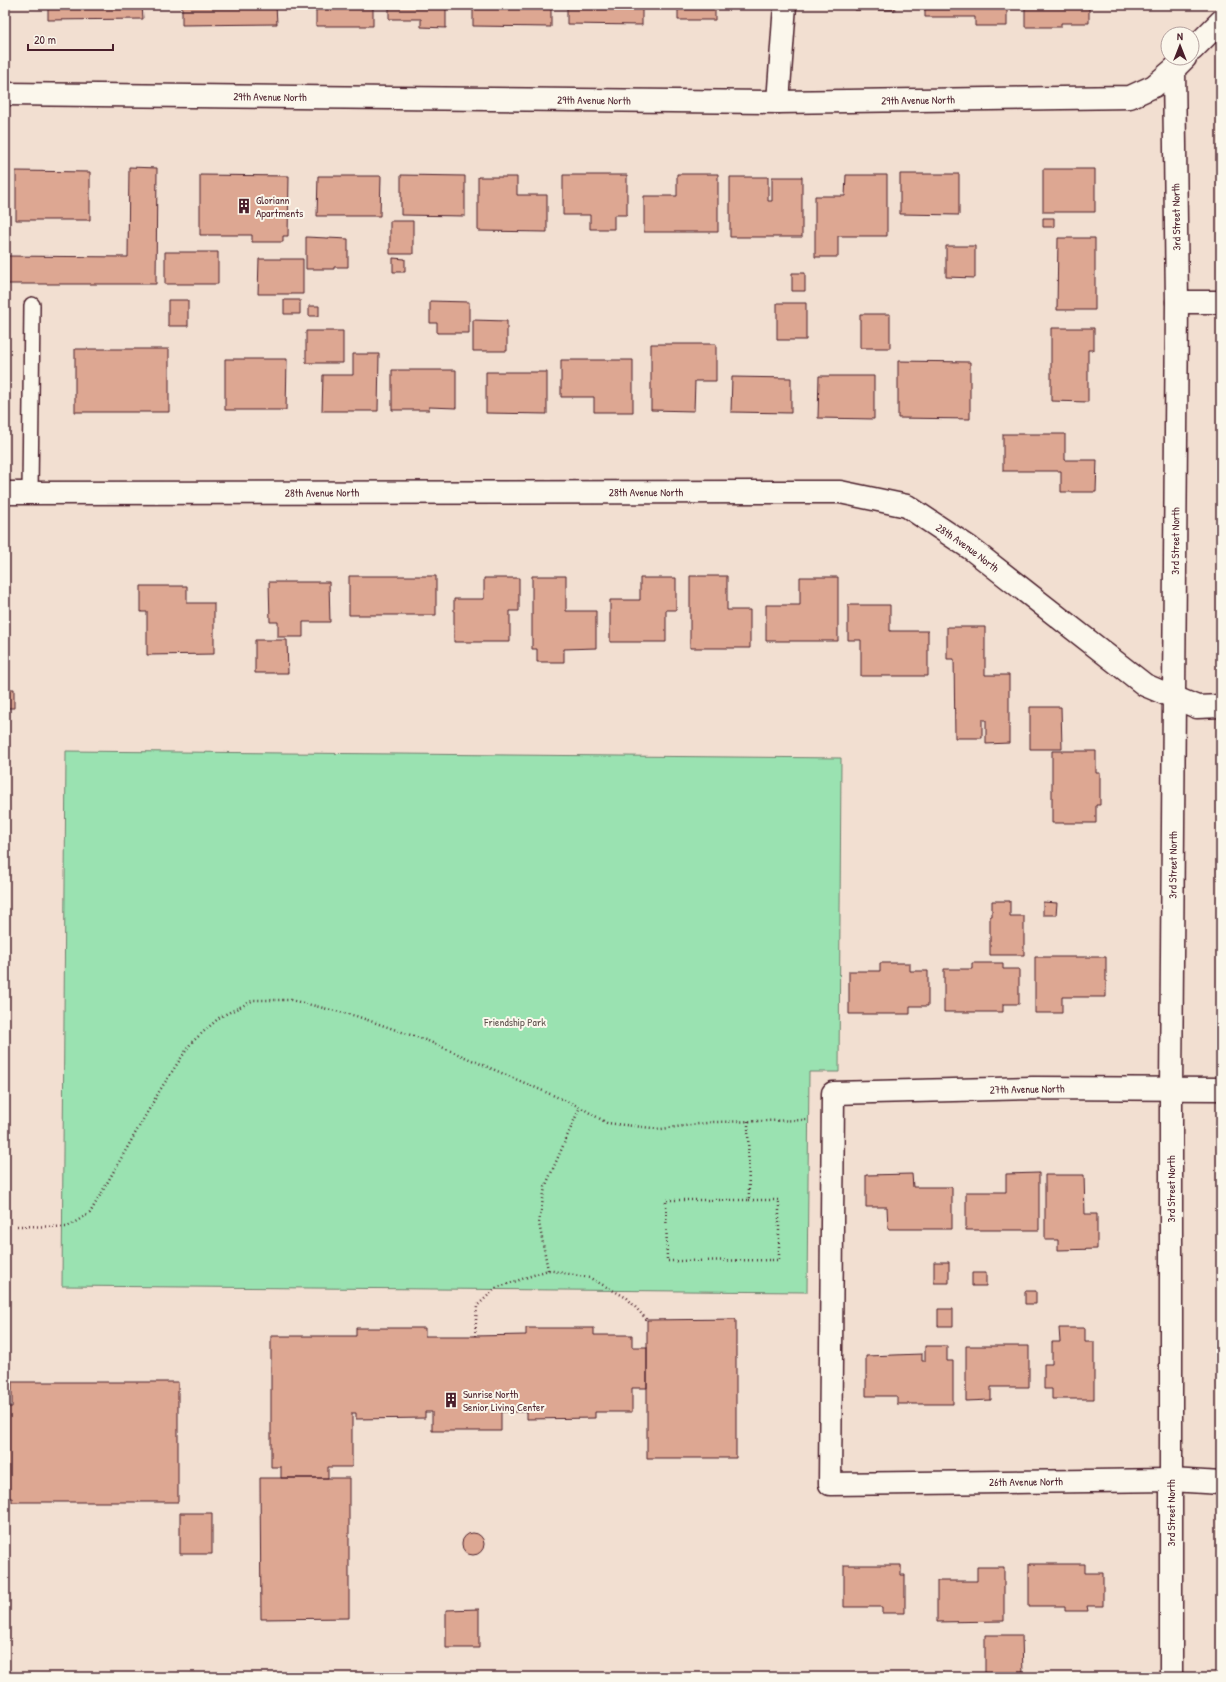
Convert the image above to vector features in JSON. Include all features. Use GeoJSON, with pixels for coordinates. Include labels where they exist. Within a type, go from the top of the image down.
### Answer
{"type":"FeatureCollection","features":[{"type":"Feature","properties":{"kind":"street"},"geometry":{"type":"LineString","coordinates":[[778,102],[785,5]]}},
{"type":"Feature","properties":{"kind":"street"},"geometry":{"type":"LineString","coordinates":[[1200,42],[1221,21]]}},
{"type":"Feature","properties":{"kind":"street","name":"29th Avenue North"},"geometry":{"type":"LineString","coordinates":[[5,94],[778,102],[1130,97],[1154,86],[1176,66]]}},
{"type":"Feature","properties":{"kind":"street","name":"3rd Street North"},"geometry":{"type":"LineString","coordinates":[[1172,1677],[1171,1089],[1179,66]]}},
{"type":"Feature","properties":{"kind":"street"},"geometry":{"type":"LineString","coordinates":[[1177,302],[1221,302]]}},
{"type":"Feature","properties":{"kind":"street","name":"28th Avenue North"},"geometry":{"type":"LineString","coordinates":[[5,493],[840,492],[907,506],[970,548],[1145,685],[1196,707],[1221,706]]}},
{"type":"Feature","properties":{"kind":"street","name":"27th Avenue North"},"geometry":{"type":"LineString","coordinates":[[833,1119],[834,1093],[1033,1088],[1221,1089]]}},
{"type":"Feature","properties":{"kind":"street","name":"26th Avenue North"},"geometry":{"type":"LineString","coordinates":[[833,1119],[830,1484],[1171,1480],[1221,1483]]}},
{"type":"Feature","properties":{"kind":"lane"},"geometry":{"type":"LineString","coordinates":[[30,493],[32,305]]}},
{"type":"Feature","properties":{"kind":"path"},"geometry":{"type":"LineString","coordinates":[[17,1226],[67,1227],[90,1213],[160,1090],[192,1043],[220,1017],[254,1000],[291,1000],[356,1016],[428,1041],[580,1108],[607,1123],[661,1129],[714,1122],[833,1119]]}},
{"type":"Feature","properties":{"kind":"path"},"geometry":{"type":"LineString","coordinates":[[548,1270],[539,1223],[545,1187],[580,1108]]}},
{"type":"Feature","properties":{"kind":"path"},"geometry":{"type":"LineString","coordinates":[[748,1121],[749,1200]]}},
{"type":"Feature","properties":{"kind":"path"},"geometry":{"type":"LineString","coordinates":[[666,1200],[749,1200],[779,1200],[779,1260],[667,1261],[666,1200]]}},
{"type":"Feature","properties":{"kind":"path"},"geometry":{"type":"LineString","coordinates":[[475,1336],[476,1306],[496,1288],[548,1270],[590,1278],[627,1298],[647,1320]]}},
{"type":"Feature","properties":{"kind":"green space","name":"Friendship Park"},"geometry":{"type":"Polygon","coordinates":[[[66,751],[841,758],[839,1072],[809,1072],[807,1292],[62,1286],[66,751]]]}},
{"type":"Feature","properties":{"kind":"building"},"geometry":{"type":"Polygon","coordinates":[[[48,5],[142,5],[143,19],[48,20],[48,5]]]}},
{"type":"Feature","properties":{"kind":"building"},"geometry":{"type":"Polygon","coordinates":[[[182,5],[276,5],[277,24],[182,25],[182,5]]]}},
{"type":"Feature","properties":{"kind":"building"},"geometry":{"type":"Polygon","coordinates":[[[316,5],[373,5],[373,26],[316,26],[316,5]]]}},
{"type":"Feature","properties":{"kind":"building"},"geometry":{"type":"Polygon","coordinates":[[[389,5],[446,5],[446,28],[421,27],[421,19],[389,19],[389,5]]]}},
{"type":"Feature","properties":{"kind":"building"},"geometry":{"type":"Polygon","coordinates":[[[473,5],[551,5],[551,27],[473,26],[473,5]]]}},
{"type":"Feature","properties":{"kind":"building"},"geometry":{"type":"Polygon","coordinates":[[[567,5],[642,5],[642,25],[567,24],[567,5]]]}},
{"type":"Feature","properties":{"kind":"building"},"geometry":{"type":"Polygon","coordinates":[[[678,5],[715,5],[715,20],[678,20],[678,5]]]}},
{"type":"Feature","properties":{"kind":"building"},"geometry":{"type":"Polygon","coordinates":[[[855,5],[895,5],[895,10],[855,10],[855,5]]]}},
{"type":"Feature","properties":{"kind":"building"},"geometry":{"type":"Polygon","coordinates":[[[925,5],[1007,5],[1007,26],[975,26],[975,17],[925,17],[925,5]]]}},
{"type":"Feature","properties":{"kind":"building"},"geometry":{"type":"Polygon","coordinates":[[[1025,5],[1089,5],[1089,23],[1061,23],[1061,27],[1025,27],[1025,5]]]}},
{"type":"Feature","properties":{"kind":"building"},"geometry":{"type":"Polygon","coordinates":[[[129,167],[157,168],[156,284],[5,284],[5,256],[128,257],[129,167]]]}},
{"type":"Feature","properties":{"kind":"building"},"geometry":{"type":"Polygon","coordinates":[[[1043,169],[1095,169],[1095,212],[1043,212],[1043,169]]]}},
{"type":"Feature","properties":{"kind":"building"},"geometry":{"type":"Polygon","coordinates":[[[16,171],[90,172],[90,220],[16,220],[16,171]]]}},
{"type":"Feature","properties":{"kind":"building"},"geometry":{"type":"Polygon","coordinates":[[[677,174],[718,174],[718,232],[644,232],[644,196],[677,196],[677,174]]]}},
{"type":"Feature","properties":{"kind":"building"},"geometry":{"type":"Polygon","coordinates":[[[900,174],[959,174],[959,215],[900,214],[900,174]]]}},
{"type":"Feature","properties":{"kind":"building","name":"Gloriann Apartments"},"geometry":{"type":"Polygon","coordinates":[[[200,175],[289,176],[288,236],[283,236],[283,242],[252,242],[252,235],[200,235],[200,175]]]}},
{"type":"Feature","properties":{"kind":"building"},"geometry":{"type":"Polygon","coordinates":[[[401,175],[465,176],[465,216],[401,215],[401,175]]]}},
{"type":"Feature","properties":{"kind":"building"},"geometry":{"type":"Polygon","coordinates":[[[563,175],[627,175],[627,215],[614,215],[614,229],[590,229],[590,215],[563,215],[563,175]]]}},
{"type":"Feature","properties":{"kind":"building"},"geometry":{"type":"Polygon","coordinates":[[[846,175],[887,175],[887,236],[838,236],[838,257],[815,257],[815,196],[845,196],[846,175]]]}},
{"type":"Feature","properties":{"kind":"building"},"geometry":{"type":"Polygon","coordinates":[[[318,176],[381,176],[380,216],[317,216],[318,176]]]}},
{"type":"Feature","properties":{"kind":"building"},"geometry":{"type":"Polygon","coordinates":[[[478,177],[517,177],[517,195],[547,195],[547,232],[478,231],[478,177]]]}},
{"type":"Feature","properties":{"kind":"building"},"geometry":{"type":"Polygon","coordinates":[[[730,177],[768,177],[768,201],[772,201],[772,177],[802,177],[802,237],[730,237],[730,177]]]}},
{"type":"Feature","properties":{"kind":"building"},"geometry":{"type":"Polygon","coordinates":[[[1043,218],[1054,218],[1054,227],[1043,227],[1043,218]]]}},
{"type":"Feature","properties":{"kind":"building"},"geometry":{"type":"Polygon","coordinates":[[[390,221],[413,221],[413,254],[390,254],[390,221]]]}},
{"type":"Feature","properties":{"kind":"building"},"geometry":{"type":"Polygon","coordinates":[[[306,237],[348,239],[348,267],[334,267],[334,269],[306,269],[306,237]]]}},
{"type":"Feature","properties":{"kind":"building"},"geometry":{"type":"Polygon","coordinates":[[[1058,238],[1095,238],[1095,310],[1057,310],[1058,238]]]}},
{"type":"Feature","properties":{"kind":"building"},"geometry":{"type":"Polygon","coordinates":[[[946,246],[975,246],[975,278],[946,277],[946,246]]]}},
{"type":"Feature","properties":{"kind":"building"},"geometry":{"type":"Polygon","coordinates":[[[165,252],[218,252],[218,284],[165,284],[165,252]]]}},
{"type":"Feature","properties":{"kind":"building"},"geometry":{"type":"Polygon","coordinates":[[[393,258],[405,259],[405,272],[393,272],[393,258]]]}},
{"type":"Feature","properties":{"kind":"building"},"geometry":{"type":"Polygon","coordinates":[[[259,259],[303,259],[303,294],[258,294],[259,259]]]}},
{"type":"Feature","properties":{"kind":"building"},"geometry":{"type":"Polygon","coordinates":[[[792,273],[805,273],[805,291],[792,291],[792,273]]]}},
{"type":"Feature","properties":{"kind":"building"},"geometry":{"type":"Polygon","coordinates":[[[168,300],[188,300],[188,326],[168,326],[168,300]]]}},
{"type":"Feature","properties":{"kind":"building"},"geometry":{"type":"Polygon","coordinates":[[[284,300],[300,300],[300,314],[284,314],[284,300]]]}},
{"type":"Feature","properties":{"kind":"building"},"geometry":{"type":"Polygon","coordinates":[[[430,301],[469,302],[469,333],[437,333],[437,323],[430,323],[430,301]]]}},
{"type":"Feature","properties":{"kind":"building"},"geometry":{"type":"Polygon","coordinates":[[[777,303],[806,303],[806,340],[777,340],[777,303]]]}},
{"type":"Feature","properties":{"kind":"building"},"geometry":{"type":"Polygon","coordinates":[[[309,306],[319,306],[319,316],[309,316],[309,306]]]}},
{"type":"Feature","properties":{"kind":"building"},"geometry":{"type":"Polygon","coordinates":[[[860,314],[890,314],[890,348],[860,348],[860,314]]]}},
{"type":"Feature","properties":{"kind":"building"},"geometry":{"type":"Polygon","coordinates":[[[473,320],[507,321],[507,351],[473,351],[473,320]]]}},
{"type":"Feature","properties":{"kind":"building"},"geometry":{"type":"Polygon","coordinates":[[[1051,328],[1094,328],[1094,350],[1088,350],[1088,402],[1051,401],[1051,328]]]}},
{"type":"Feature","properties":{"kind":"building"},"geometry":{"type":"Polygon","coordinates":[[[306,331],[343,331],[343,363],[306,363],[306,331]]]}},
{"type":"Feature","properties":{"kind":"building"},"geometry":{"type":"Polygon","coordinates":[[[651,344],[716,344],[716,381],[695,381],[694,411],[651,410],[651,344]]]}},
{"type":"Feature","properties":{"kind":"building"},"geometry":{"type":"Polygon","coordinates":[[[75,349],[169,349],[169,412],[75,412],[75,349]]]}},
{"type":"Feature","properties":{"kind":"building"},"geometry":{"type":"Polygon","coordinates":[[[353,354],[379,354],[378,411],[322,411],[323,375],[353,375],[353,354]]]}},
{"type":"Feature","properties":{"kind":"building"},"geometry":{"type":"Polygon","coordinates":[[[225,359],[287,359],[286,410],[225,410],[225,359]]]}},
{"type":"Feature","properties":{"kind":"building"},"geometry":{"type":"Polygon","coordinates":[[[561,360],[633,360],[633,412],[594,412],[594,397],[561,397],[561,360]]]}},
{"type":"Feature","properties":{"kind":"building"},"geometry":{"type":"Polygon","coordinates":[[[898,361],[970,362],[970,419],[898,418],[898,361]]]}},
{"type":"Feature","properties":{"kind":"building"},"geometry":{"type":"Polygon","coordinates":[[[392,370],[456,370],[456,408],[429,407],[429,410],[392,410],[392,370]]]}},
{"type":"Feature","properties":{"kind":"building"},"geometry":{"type":"Polygon","coordinates":[[[486,372],[547,372],[547,414],[486,413],[486,372]]]}},
{"type":"Feature","properties":{"kind":"building"},"geometry":{"type":"Polygon","coordinates":[[[819,376],[874,376],[874,419],[818,418],[819,376]]]}},
{"type":"Feature","properties":{"kind":"building"},"geometry":{"type":"Polygon","coordinates":[[[732,377],[791,378],[791,413],[731,412],[732,377]]]}},
{"type":"Feature","properties":{"kind":"building"},"geometry":{"type":"Polygon","coordinates":[[[1003,434],[1065,434],[1065,460],[1097,460],[1096,492],[1061,492],[1061,471],[1003,471],[1003,434]]]}},
{"type":"Feature","properties":{"kind":"building"},"geometry":{"type":"Polygon","coordinates":[[[349,576],[436,576],[436,615],[349,615],[349,576]]]}},
{"type":"Feature","properties":{"kind":"building"},"geometry":{"type":"Polygon","coordinates":[[[532,576],[566,576],[566,611],[596,611],[596,648],[564,649],[564,662],[537,662],[537,649],[532,649],[532,576]]]}},
{"type":"Feature","properties":{"kind":"building"},"geometry":{"type":"Polygon","coordinates":[[[690,576],[727,576],[727,610],[750,610],[750,648],[690,648],[690,576]]]}},
{"type":"Feature","properties":{"kind":"building"},"geometry":{"type":"Polygon","coordinates":[[[800,577],[838,577],[838,641],[766,641],[766,605],[800,605],[800,577]]]}},
{"type":"Feature","properties":{"kind":"building"},"geometry":{"type":"Polygon","coordinates":[[[484,578],[519,578],[519,611],[510,611],[510,642],[454,642],[454,599],[484,599],[484,578]]]}},
{"type":"Feature","properties":{"kind":"building"},"geometry":{"type":"Polygon","coordinates":[[[640,578],[676,578],[676,610],[666,610],[666,642],[610,642],[610,600],[640,600],[640,578]]]}},
{"type":"Feature","properties":{"kind":"building"},"geometry":{"type":"Polygon","coordinates":[[[269,582],[329,582],[330,622],[303,622],[303,637],[278,637],[278,622],[270,622],[269,582]]]}},
{"type":"Feature","properties":{"kind":"building"},"geometry":{"type":"Polygon","coordinates":[[[141,586],[187,586],[187,603],[214,603],[214,654],[147,655],[147,612],[141,612],[141,586]]]}},
{"type":"Feature","properties":{"kind":"building"},"geometry":{"type":"Polygon","coordinates":[[[848,605],[890,605],[890,631],[928,631],[928,676],[861,676],[861,640],[848,640],[848,605]]]}},
{"type":"Feature","properties":{"kind":"building"},"geometry":{"type":"Polygon","coordinates":[[[947,627],[985,627],[985,675],[1009,675],[1009,743],[986,744],[986,720],[982,720],[982,738],[955,738],[954,659],[947,659],[947,627]]]}},
{"type":"Feature","properties":{"kind":"building"},"geometry":{"type":"Polygon","coordinates":[[[255,640],[287,640],[288,673],[255,673],[255,640]]]}},
{"type":"Feature","properties":{"kind":"building"},"geometry":{"type":"Polygon","coordinates":[[[5,689],[14,689],[14,708],[5,708],[5,689]]]}},
{"type":"Feature","properties":{"kind":"building"},"geometry":{"type":"Polygon","coordinates":[[[1030,707],[1061,707],[1062,749],[1030,749],[1030,707]]]}},
{"type":"Feature","properties":{"kind":"building"},"geometry":{"type":"Polygon","coordinates":[[[1052,751],[1096,751],[1096,773],[1100,773],[1100,805],[1096,805],[1096,823],[1052,823],[1052,751]]]}},
{"type":"Feature","properties":{"kind":"building"},"geometry":{"type":"Polygon","coordinates":[[[992,901],[1010,901],[1010,916],[1024,916],[1024,955],[990,955],[990,916],[992,916],[992,901]]]}},
{"type":"Feature","properties":{"kind":"building"},"geometry":{"type":"Polygon","coordinates":[[[1043,902],[1057,903],[1056,915],[1043,915],[1043,902]]]}},
{"type":"Feature","properties":{"kind":"building"},"geometry":{"type":"Polygon","coordinates":[[[1035,957],[1106,957],[1106,997],[1062,997],[1062,1013],[1035,1013],[1035,957]]]}},
{"type":"Feature","properties":{"kind":"building"},"geometry":{"type":"Polygon","coordinates":[[[880,963],[910,963],[910,971],[928,971],[928,1006],[910,1006],[910,1014],[849,1014],[849,971],[880,971],[880,963]]]}},
{"type":"Feature","properties":{"kind":"building"},"geometry":{"type":"Polygon","coordinates":[[[972,963],[1003,963],[1003,969],[1019,969],[1019,1004],[1003,1004],[1003,1012],[944,1012],[944,969],[972,969],[972,963]]]}},
{"type":"Feature","properties":{"kind":"building"},"geometry":{"type":"Polygon","coordinates":[[[1039,1173],[1039,1230],[966,1230],[966,1192],[1006,1192],[1006,1174],[1039,1173]]]}},
{"type":"Feature","properties":{"kind":"building"},"geometry":{"type":"Polygon","coordinates":[[[912,1174],[913,1187],[952,1187],[952,1229],[888,1229],[887,1207],[866,1207],[866,1175],[912,1174]]]}},
{"type":"Feature","properties":{"kind":"building"},"geometry":{"type":"Polygon","coordinates":[[[1045,1175],[1084,1175],[1085,1214],[1097,1214],[1097,1249],[1058,1250],[1058,1240],[1045,1240],[1045,1175]]]}},
{"type":"Feature","properties":{"kind":"building"},"geometry":{"type":"Polygon","coordinates":[[[934,1262],[949,1262],[949,1283],[934,1283],[934,1262]]]}},
{"type":"Feature","properties":{"kind":"building"},"geometry":{"type":"Polygon","coordinates":[[[972,1273],[986,1273],[986,1286],[972,1286],[972,1273]]]}},
{"type":"Feature","properties":{"kind":"building"},"geometry":{"type":"Polygon","coordinates":[[[1025,1291],[1036,1291],[1036,1304],[1025,1304],[1025,1291]]]}},
{"type":"Feature","properties":{"kind":"building"},"geometry":{"type":"Polygon","coordinates":[[[938,1309],[953,1309],[953,1326],[938,1326],[938,1309]]]}},
{"type":"Feature","properties":{"kind":"building"},"geometry":{"type":"Polygon","coordinates":[[[736,1319],[736,1458],[647,1458],[647,1320],[736,1319]]]}},
{"type":"Feature","properties":{"kind":"building","name":"Sunrise North Senior Living Center"},"geometry":{"type":"Polygon","coordinates":[[[356,1328],[425,1328],[425,1336],[526,1335],[526,1328],[594,1328],[594,1335],[632,1335],[632,1347],[647,1347],[647,1388],[632,1388],[632,1412],[595,1412],[595,1418],[527,1419],[527,1412],[501,1412],[501,1431],[432,1431],[432,1412],[425,1412],[425,1418],[356,1419],[356,1413],[352,1413],[352,1467],[328,1467],[328,1478],[281,1478],[281,1467],[271,1467],[271,1336],[356,1336],[356,1328]]]}},
{"type":"Feature","properties":{"kind":"building"},"geometry":{"type":"Polygon","coordinates":[[[1059,1328],[1085,1328],[1085,1342],[1094,1342],[1094,1399],[1052,1399],[1052,1389],[1044,1389],[1044,1364],[1052,1364],[1052,1342],[1060,1342],[1059,1328]]]}},
{"type":"Feature","properties":{"kind":"building"},"geometry":{"type":"Polygon","coordinates":[[[925,1346],[947,1346],[947,1361],[953,1361],[953,1404],[897,1404],[897,1396],[866,1396],[866,1356],[922,1354],[922,1361],[925,1361],[925,1346]]]}},
{"type":"Feature","properties":{"kind":"building"},"geometry":{"type":"Polygon","coordinates":[[[966,1346],[1029,1346],[1029,1387],[991,1387],[991,1400],[966,1401],[966,1346]]]}},
{"type":"Feature","properties":{"kind":"building"},"geometry":{"type":"Polygon","coordinates":[[[12,1382],[178,1382],[178,1502],[12,1502],[12,1498],[5,1498],[5,1407],[12,1407],[12,1382]]]}},
{"type":"Feature","properties":{"kind":"building"},"geometry":{"type":"Polygon","coordinates":[[[260,1478],[349,1478],[349,1618],[261,1619],[260,1478]]]}},
{"type":"Feature","properties":{"kind":"building"},"geometry":{"type":"Polygon","coordinates":[[[180,1513],[212,1513],[212,1554],[180,1554],[180,1513]]]}},
{"type":"Feature","properties":{"kind":"building"},"geometry":{"type":"Polygon","coordinates":[[[469,1533],[477,1533],[484,1540],[484,1548],[477,1555],[469,1555],[462,1548],[462,1540],[469,1533]]]}},
{"type":"Feature","properties":{"kind":"building"},"geometry":{"type":"Polygon","coordinates":[[[1029,1564],[1085,1564],[1085,1573],[1103,1573],[1103,1606],[1087,1606],[1088,1611],[1065,1611],[1065,1606],[1029,1606],[1029,1564]]]}},
{"type":"Feature","properties":{"kind":"building"},"geometry":{"type":"Polygon","coordinates":[[[844,1565],[901,1565],[901,1575],[905,1575],[905,1613],[882,1613],[882,1607],[844,1607],[844,1565]]]}},
{"type":"Feature","properties":{"kind":"building"},"geometry":{"type":"Polygon","coordinates":[[[977,1567],[1004,1567],[1004,1621],[937,1622],[937,1581],[977,1581],[977,1567]]]}},
{"type":"Feature","properties":{"kind":"building"},"geometry":{"type":"Polygon","coordinates":[[[479,1609],[479,1648],[446,1648],[446,1610],[479,1609]]]}},
{"type":"Feature","properties":{"kind":"building"},"geometry":{"type":"Polygon","coordinates":[[[985,1635],[1022,1635],[1023,1676],[985,1676],[985,1635]]]}},
{"type":"Feature","properties":{"kind":"place","name":"Gloriann Apartments"},"geometry":{"type":"Point","coordinates":[244,206]}},
{"type":"Feature","properties":{"kind":"place","name":"Sunrise North Senior Living Center"},"geometry":{"type":"Point","coordinates":[451,1400]}}]}
